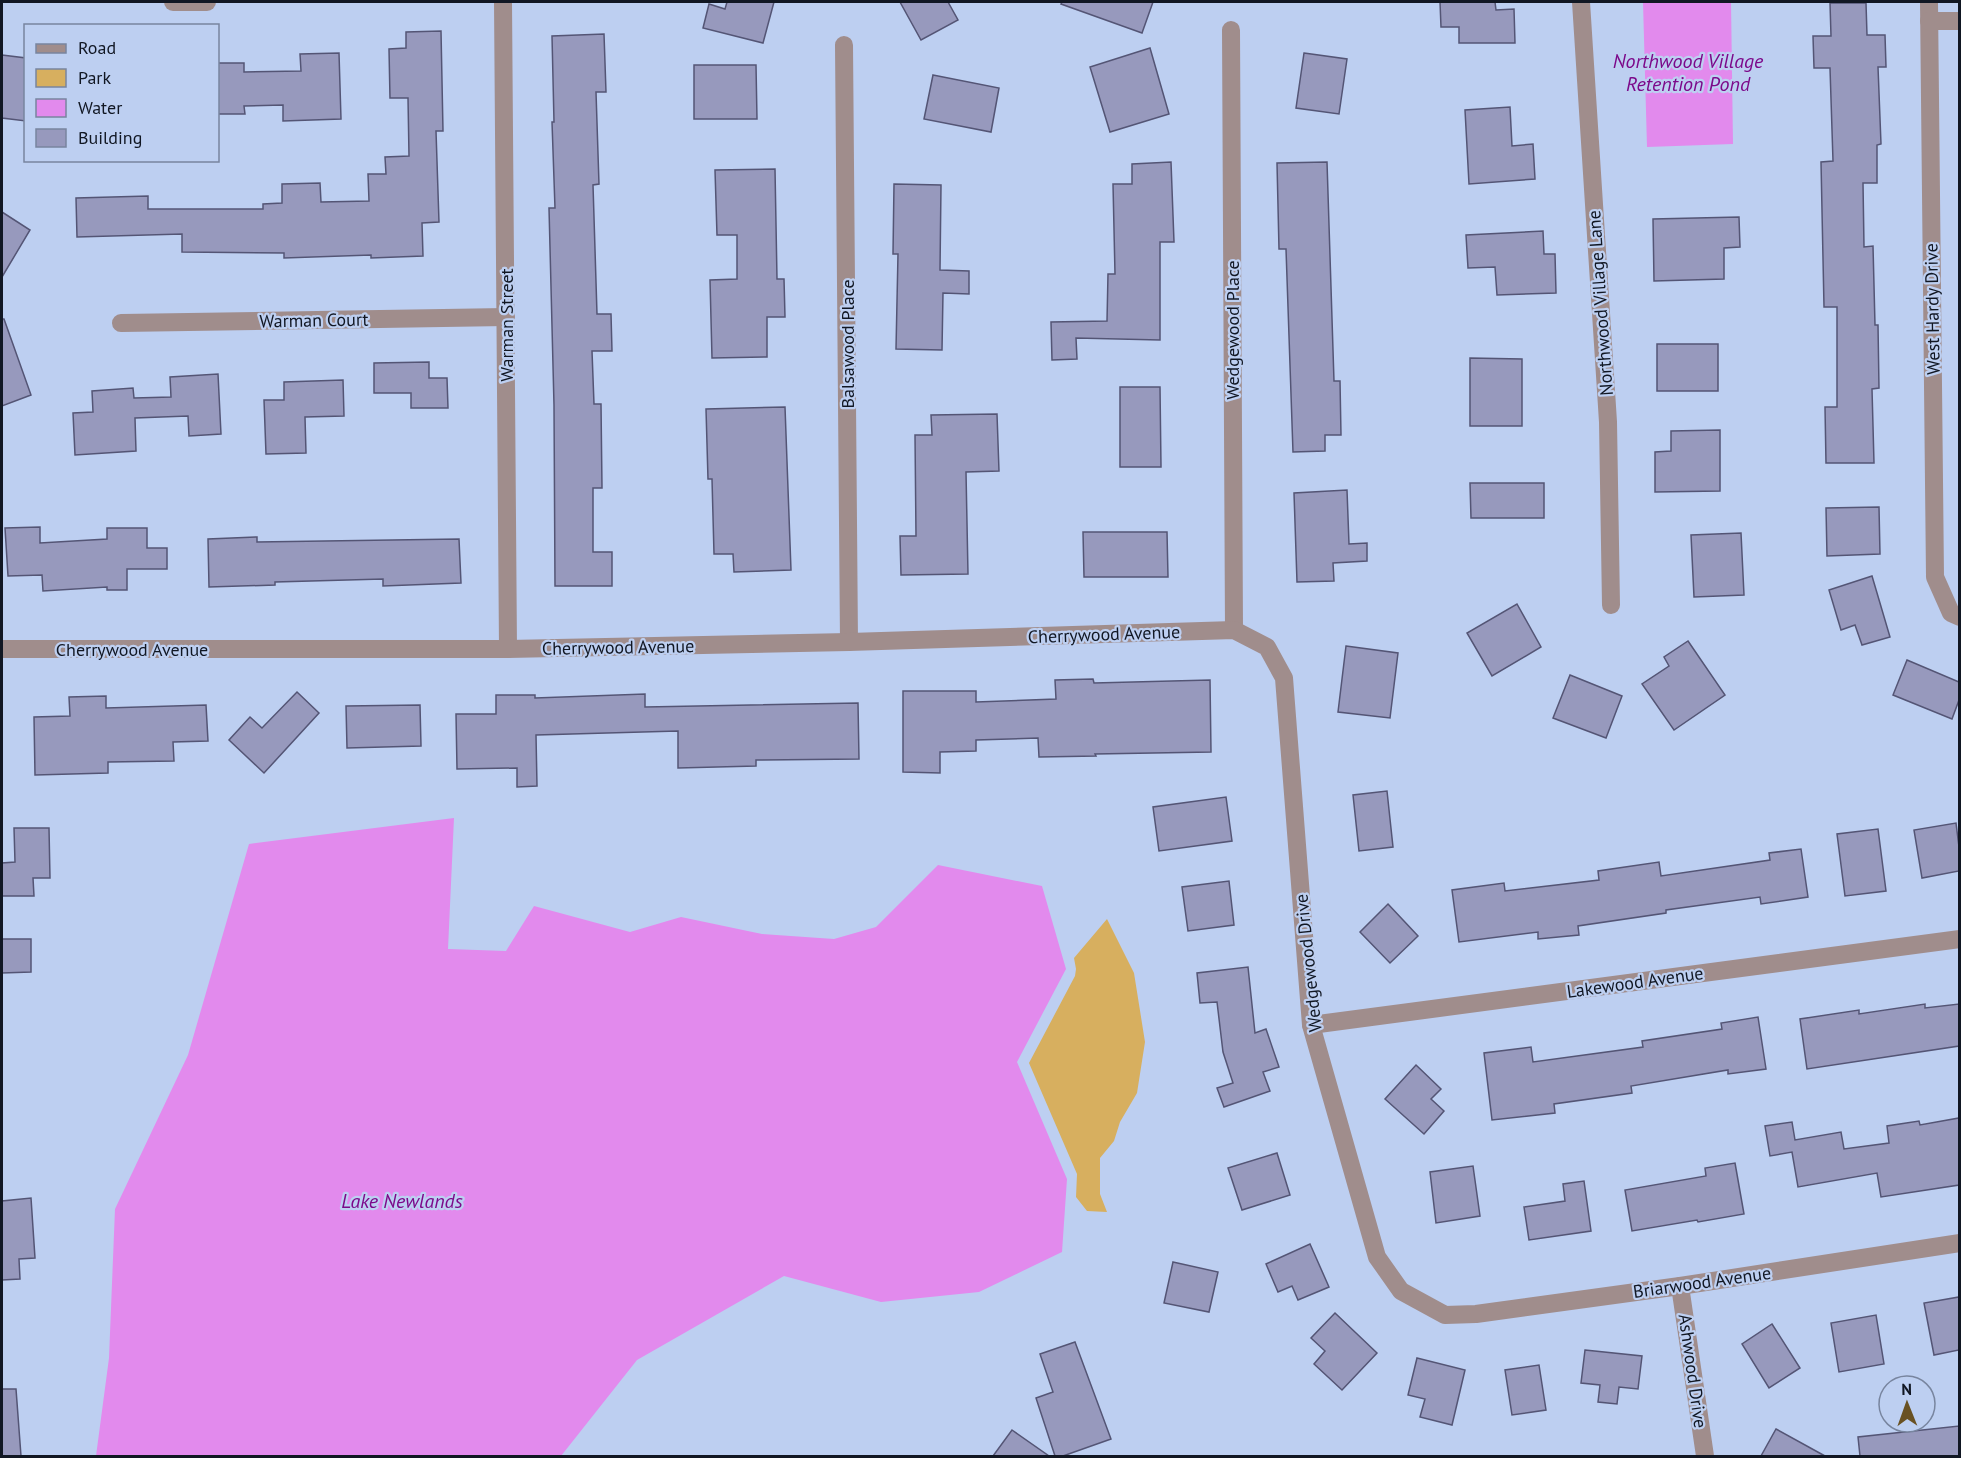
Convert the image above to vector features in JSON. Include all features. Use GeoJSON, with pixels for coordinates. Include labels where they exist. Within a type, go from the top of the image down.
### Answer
{"type":"FeatureCollection","features":[{"type":"Feature","properties":{"kind":"street"},"geometry":{"type":"LineString","coordinates":[[173,2],[207,2]]}},
{"type":"Feature","properties":{"kind":"street","name":"Warman Street"},"geometry":{"type":"LineString","coordinates":[[503,2],[508,649]]}},
{"type":"Feature","properties":{"kind":"street","name":"Northwood Village Lane"},"geometry":{"type":"LineString","coordinates":[[1581,2],[1608,422],[1611,605]]}},
{"type":"Feature","properties":{"kind":"street","name":"West Hardy Drive"},"geometry":{"type":"LineString","coordinates":[[1929,2],[1935,577],[1955,615]]}},
{"type":"Feature","properties":{"kind":"street"},"geometry":{"type":"LineString","coordinates":[[1929,21],[1959,21]]}},
{"type":"Feature","properties":{"kind":"street","name":"Wedgewood Place"},"geometry":{"type":"LineString","coordinates":[[1231,30],[1234,630]]}},
{"type":"Feature","properties":{"kind":"street","name":"Balsawood Place"},"geometry":{"type":"LineString","coordinates":[[844,45],[849,642]]}},
{"type":"Feature","properties":{"kind":"street","name":"Warman Court"},"geometry":{"type":"LineString","coordinates":[[121,322],[506,317]]}},
{"type":"Feature","properties":{"kind":"street","name":"Cherrywood Avenue"},"geometry":{"type":"LineString","coordinates":[[2,649],[508,649],[849,642],[1234,630]]}},
{"type":"Feature","properties":{"kind":"street","name":"Wedgewood Drive"},"geometry":{"type":"LineString","coordinates":[[1234,630],[1267,647],[1284,678],[1311,1025],[1377,1257],[1401,1292],[1445,1315]]}},
{"type":"Feature","properties":{"kind":"street","name":"Lakewood Avenue"},"geometry":{"type":"LineString","coordinates":[[1311,1025],[1959,939]]}},
{"type":"Feature","properties":{"kind":"street","name":"Briarwood Avenue"},"geometry":{"type":"LineString","coordinates":[[1445,1315],[1476,1314],[1680,1286],[1959,1243]]}},
{"type":"Feature","properties":{"kind":"street","name":"Ashwood Drive"},"geometry":{"type":"LineString","coordinates":[[1680,1286],[1705,1456]]}},
{"type":"Feature","properties":{"kind":"green space"},"geometry":{"type":"Polygon","coordinates":[[[1107,919],[1134,973],[1145,1042],[1137,1093],[1120,1122],[1114,1141],[1100,1158],[1100,1194],[1107,1212],[1087,1211],[1076,1197],[1077,1174],[1029,1063],[1075,976],[1074,958],[1107,919]]]}},
{"type":"Feature","properties":{"kind":"water","name":"Northwood Village Retention Pond"},"geometry":{"type":"Polygon","coordinates":[[[1643,2],[1731,2],[1733,144],[1647,147],[1643,2]]]}},
{"type":"Feature","properties":{"kind":"water","name":"Lake Newlands"},"geometry":{"type":"Polygon","coordinates":[[[454,818],[448,949],[506,951],[534,906],[630,932],[681,917],[762,934],[834,939],[876,927],[938,865],[1042,886],[1066,969],[1017,1062],[1067,1179],[1062,1252],[979,1292],[881,1302],[784,1276],[637,1360],[561,1456],[96,1456],[109,1358],[115,1209],[188,1055],[249,844],[454,818]]]}},
{"type":"Feature","properties":{"kind":"building"},"geometry":{"type":"Polygon","coordinates":[[[727,2],[774,2],[763,43],[703,28],[709,4],[725,9],[727,2]]]}},
{"type":"Feature","properties":{"kind":"building"},"geometry":{"type":"Polygon","coordinates":[[[900,2],[948,2],[958,20],[921,40],[900,2]]]}},
{"type":"Feature","properties":{"kind":"building"},"geometry":{"type":"Polygon","coordinates":[[[1062,2],[1153,2],[1142,33],[1061,4],[1062,2]]]}},
{"type":"Feature","properties":{"kind":"building"},"geometry":{"type":"Polygon","coordinates":[[[1440,2],[1495,2],[1496,10],[1514,9],[1515,43],[1459,43],[1459,27],[1441,27],[1440,2]]]}},
{"type":"Feature","properties":{"kind":"building"},"geometry":{"type":"Polygon","coordinates":[[[1830,3],[1866,3],[1867,35],[1885,35],[1886,67],[1878,67],[1881,144],[1877,145],[1877,183],[1863,183],[1864,247],[1873,246],[1875,325],[1878,325],[1879,388],[1872,389],[1874,463],[1826,463],[1825,407],[1837,407],[1837,307],[1824,307],[1821,162],[1833,161],[1830,68],[1814,68],[1813,36],[1831,36],[1830,3]]]}},
{"type":"Feature","properties":{"kind":"building"},"geometry":{"type":"Polygon","coordinates":[[[441,31],[443,131],[436,131],[439,222],[422,223],[423,256],[284,258],[284,253],[182,252],[182,234],[77,237],[76,198],[148,196],[148,209],[263,209],[263,204],[282,203],[282,184],[320,183],[321,202],[369,201],[368,174],[386,174],[385,157],[409,156],[408,98],[390,98],[389,49],[406,48],[406,32],[441,31]]]}},
{"type":"Feature","properties":{"kind":"building"},"geometry":{"type":"Polygon","coordinates":[[[604,34],[606,92],[596,92],[599,184],[593,185],[597,314],[611,314],[612,351],[592,351],[594,404],[601,404],[602,488],[593,488],[593,552],[612,552],[612,586],[555,586],[554,405],[549,208],[555,208],[552,36],[604,34]]]}},
{"type":"Feature","properties":{"kind":"building"},"geometry":{"type":"Polygon","coordinates":[[[1150,48],[1169,114],[1110,132],[1090,67],[1150,48]]]}},
{"type":"Feature","properties":{"kind":"building"},"geometry":{"type":"Polygon","coordinates":[[[339,53],[341,119],[283,121],[283,105],[244,106],[245,114],[219,114],[219,63],[244,63],[244,72],[301,71],[300,54],[339,53]]]}},
{"type":"Feature","properties":{"kind":"building"},"geometry":{"type":"Polygon","coordinates":[[[1304,53],[1347,59],[1339,114],[1296,108],[1304,53]]]}},
{"type":"Feature","properties":{"kind":"building"},"geometry":{"type":"Polygon","coordinates":[[[2,55],[24,58],[24,121],[2,118],[2,55]]]}},
{"type":"Feature","properties":{"kind":"building"},"geometry":{"type":"Polygon","coordinates":[[[694,65],[756,65],[757,119],[694,119],[694,65]]]}},
{"type":"Feature","properties":{"kind":"building"},"geometry":{"type":"Polygon","coordinates":[[[933,75],[999,88],[991,132],[924,119],[933,75]]]}},
{"type":"Feature","properties":{"kind":"building"},"geometry":{"type":"Polygon","coordinates":[[[1510,107],[1512,146],[1533,144],[1535,179],[1469,184],[1465,110],[1510,107]]]}},
{"type":"Feature","properties":{"kind":"building"},"geometry":{"type":"Polygon","coordinates":[[[1171,162],[1174,242],[1160,242],[1160,340],[1076,338],[1077,359],[1052,360],[1051,322],[1107,321],[1108,274],[1115,274],[1113,184],[1132,184],[1132,164],[1171,162]]]}},
{"type":"Feature","properties":{"kind":"building"},"geometry":{"type":"Polygon","coordinates":[[[1327,162],[1334,381],[1340,381],[1341,435],[1325,435],[1325,451],[1293,452],[1286,249],[1279,249],[1277,163],[1327,162]]]}},
{"type":"Feature","properties":{"kind":"building"},"geometry":{"type":"Polygon","coordinates":[[[775,169],[777,279],[784,279],[785,317],[767,317],[767,357],[712,358],[710,280],[737,279],[737,235],[717,235],[715,170],[775,169]]]}},
{"type":"Feature","properties":{"kind":"building"},"geometry":{"type":"Polygon","coordinates":[[[894,184],[941,185],[940,270],[969,271],[969,294],[943,293],[942,350],[896,349],[898,254],[893,254],[894,184]]]}},
{"type":"Feature","properties":{"kind":"building"},"geometry":{"type":"Polygon","coordinates":[[[2,212],[30,230],[2,277],[2,212]]]}},
{"type":"Feature","properties":{"kind":"building"},"geometry":{"type":"Polygon","coordinates":[[[1739,217],[1740,247],[1724,248],[1724,279],[1654,281],[1653,219],[1739,217]]]}},
{"type":"Feature","properties":{"kind":"building"},"geometry":{"type":"Polygon","coordinates":[[[1543,231],[1544,254],[1555,254],[1556,293],[1497,295],[1495,267],[1468,268],[1466,235],[1543,231]]]}},
{"type":"Feature","properties":{"kind":"building"},"geometry":{"type":"Polygon","coordinates":[[[2,319],[4,319],[31,395],[2,406],[2,319]]]}},
{"type":"Feature","properties":{"kind":"building"},"geometry":{"type":"Polygon","coordinates":[[[1657,344],[1718,344],[1718,391],[1657,391],[1657,344]]]}},
{"type":"Feature","properties":{"kind":"building"},"geometry":{"type":"Polygon","coordinates":[[[1470,358],[1522,359],[1522,426],[1470,426],[1470,358]]]}},
{"type":"Feature","properties":{"kind":"building"},"geometry":{"type":"Polygon","coordinates":[[[429,362],[429,378],[447,378],[448,408],[411,408],[411,393],[374,393],[374,363],[429,362]]]}},
{"type":"Feature","properties":{"kind":"building"},"geometry":{"type":"Polygon","coordinates":[[[218,374],[221,434],[189,436],[188,416],[135,418],[136,451],[75,455],[73,413],[93,412],[92,391],[133,388],[134,398],[171,397],[170,377],[218,374]]]}},
{"type":"Feature","properties":{"kind":"building"},"geometry":{"type":"Polygon","coordinates":[[[343,380],[344,416],[305,417],[306,453],[266,454],[264,400],[284,400],[284,382],[343,380]]]}},
{"type":"Feature","properties":{"kind":"building"},"geometry":{"type":"Polygon","coordinates":[[[1120,387],[1160,387],[1161,467],[1120,467],[1120,387]]]}},
{"type":"Feature","properties":{"kind":"building"},"geometry":{"type":"Polygon","coordinates":[[[785,407],[791,570],[734,572],[733,554],[714,554],[712,479],[708,479],[706,409],[785,407]]]}},
{"type":"Feature","properties":{"kind":"building"},"geometry":{"type":"Polygon","coordinates":[[[997,414],[999,471],[966,472],[968,574],[901,575],[900,536],[916,536],[915,435],[932,435],[931,415],[997,414]]]}},
{"type":"Feature","properties":{"kind":"building"},"geometry":{"type":"Polygon","coordinates":[[[1720,430],[1720,491],[1655,492],[1655,452],[1671,451],[1671,431],[1720,430]]]}},
{"type":"Feature","properties":{"kind":"building"},"geometry":{"type":"Polygon","coordinates":[[[1470,483],[1544,483],[1544,518],[1471,518],[1470,483]]]}},
{"type":"Feature","properties":{"kind":"building"},"geometry":{"type":"Polygon","coordinates":[[[1347,490],[1349,544],[1367,543],[1367,561],[1333,563],[1334,581],[1297,582],[1294,493],[1347,490]]]}},
{"type":"Feature","properties":{"kind":"building"},"geometry":{"type":"Polygon","coordinates":[[[1879,507],[1880,554],[1827,556],[1826,508],[1879,507]]]}},
{"type":"Feature","properties":{"kind":"building"},"geometry":{"type":"Polygon","coordinates":[[[40,527],[40,543],[107,539],[107,528],[147,528],[147,548],[167,548],[167,569],[127,569],[127,590],[107,590],[107,587],[43,591],[42,575],[8,576],[5,528],[40,527]]]}},
{"type":"Feature","properties":{"kind":"building"},"geometry":{"type":"Polygon","coordinates":[[[1083,532],[1167,532],[1168,577],[1084,577],[1083,532]]]}},
{"type":"Feature","properties":{"kind":"building"},"geometry":{"type":"Polygon","coordinates":[[[1741,533],[1744,595],[1694,597],[1691,535],[1741,533]]]}},
{"type":"Feature","properties":{"kind":"building"},"geometry":{"type":"Polygon","coordinates":[[[257,537],[257,542],[459,539],[461,583],[383,586],[383,579],[275,582],[275,585],[209,587],[208,539],[257,537]]]}},
{"type":"Feature","properties":{"kind":"building"},"geometry":{"type":"Polygon","coordinates":[[[1872,576],[1890,637],[1862,645],[1855,625],[1841,630],[1829,590],[1872,576]]]}},
{"type":"Feature","properties":{"kind":"building"},"geometry":{"type":"Polygon","coordinates":[[[1517,604],[1541,647],[1492,676],[1467,633],[1517,604]]]}},
{"type":"Feature","properties":{"kind":"building"},"geometry":{"type":"Polygon","coordinates":[[[1688,641],[1725,695],[1674,730],[1642,684],[1669,666],[1664,657],[1688,641]]]}},
{"type":"Feature","properties":{"kind":"building"},"geometry":{"type":"Polygon","coordinates":[[[1346,646],[1398,653],[1390,718],[1338,712],[1346,646]]]}},
{"type":"Feature","properties":{"kind":"building"},"geometry":{"type":"Polygon","coordinates":[[[1907,660],[1959,682],[1959,700],[1952,719],[1893,695],[1907,660]]]}},
{"type":"Feature","properties":{"kind":"building"},"geometry":{"type":"Polygon","coordinates":[[[1570,675],[1622,696],[1606,738],[1553,718],[1570,675]]]}},
{"type":"Feature","properties":{"kind":"building"},"geometry":{"type":"Polygon","coordinates":[[[1093,679],[1094,683],[1210,680],[1211,752],[1039,757],[1038,738],[976,740],[976,751],[940,752],[940,773],[903,772],[903,691],[976,691],[976,702],[1056,699],[1055,680],[1093,679]]]}},
{"type":"Feature","properties":{"kind":"building"},"geometry":{"type":"Polygon","coordinates":[[[297,692],[319,713],[264,773],[229,740],[250,717],[262,728],[297,692]]]}},
{"type":"Feature","properties":{"kind":"building"},"geometry":{"type":"Polygon","coordinates":[[[645,694],[645,707],[858,703],[859,759],[756,760],[756,766],[678,768],[678,731],[536,735],[537,786],[517,787],[517,768],[457,769],[456,714],[496,714],[496,695],[535,695],[535,698],[645,694]]]}},
{"type":"Feature","properties":{"kind":"building"},"geometry":{"type":"Polygon","coordinates":[[[106,696],[106,708],[206,705],[208,741],[173,742],[174,761],[108,762],[108,773],[35,775],[34,717],[70,716],[69,697],[106,696]]]}},
{"type":"Feature","properties":{"kind":"building"},"geometry":{"type":"Polygon","coordinates":[[[420,705],[421,746],[347,748],[346,706],[420,705]]]}},
{"type":"Feature","properties":{"kind":"building"},"geometry":{"type":"Polygon","coordinates":[[[1387,791],[1393,847],[1359,851],[1353,795],[1387,791]]]}},
{"type":"Feature","properties":{"kind":"building"},"geometry":{"type":"Polygon","coordinates":[[[1226,797],[1232,841],[1159,851],[1153,807],[1226,797]]]}},
{"type":"Feature","properties":{"kind":"building"},"geometry":{"type":"Polygon","coordinates":[[[1956,823],[1959,871],[1922,878],[1914,830],[1956,823]]]}},
{"type":"Feature","properties":{"kind":"building"},"geometry":{"type":"Polygon","coordinates":[[[14,828],[49,828],[50,878],[33,878],[34,896],[2,896],[2,863],[15,862],[14,828]]]}},
{"type":"Feature","properties":{"kind":"building"},"geometry":{"type":"Polygon","coordinates":[[[1878,829],[1886,891],[1845,896],[1837,834],[1878,829]]]}},
{"type":"Feature","properties":{"kind":"building"},"geometry":{"type":"Polygon","coordinates":[[[1801,849],[1808,897],[1761,904],[1760,897],[1666,910],[1666,913],[1578,926],[1579,935],[1538,939],[1538,932],[1459,942],[1452,890],[1504,883],[1505,891],[1599,880],[1598,871],[1659,862],[1661,876],[1770,860],[1769,853],[1801,849]]]}},
{"type":"Feature","properties":{"kind":"building"},"geometry":{"type":"Polygon","coordinates":[[[1229,881],[1234,925],[1188,931],[1182,887],[1229,881]]]}},
{"type":"Feature","properties":{"kind":"building"},"geometry":{"type":"Polygon","coordinates":[[[1388,904],[1418,936],[1390,963],[1360,932],[1388,904]]]}},
{"type":"Feature","properties":{"kind":"building"},"geometry":{"type":"Polygon","coordinates":[[[2,939],[31,939],[31,972],[2,973],[2,939]]]}},
{"type":"Feature","properties":{"kind":"building"},"geometry":{"type":"Polygon","coordinates":[[[1248,967],[1255,1033],[1266,1029],[1279,1067],[1263,1072],[1270,1091],[1224,1107],[1217,1088],[1233,1083],[1223,1052],[1217,1002],[1200,1003],[1197,973],[1248,967]]]}},
{"type":"Feature","properties":{"kind":"building"},"geometry":{"type":"Polygon","coordinates":[[[1925,1004],[1925,1008],[1959,1004],[1959,1046],[1807,1069],[1800,1019],[1859,1010],[1859,1014],[1925,1004]]]}},
{"type":"Feature","properties":{"kind":"building"},"geometry":{"type":"Polygon","coordinates":[[[1758,1017],[1766,1069],[1728,1074],[1728,1070],[1631,1086],[1632,1093],[1554,1104],[1555,1113],[1492,1120],[1484,1053],[1531,1047],[1533,1062],[1643,1047],[1642,1041],[1722,1029],[1721,1023],[1758,1017]]]}},
{"type":"Feature","properties":{"kind":"building"},"geometry":{"type":"Polygon","coordinates":[[[1416,1065],[1441,1089],[1431,1099],[1444,1111],[1424,1134],[1385,1099],[1416,1065]]]}},
{"type":"Feature","properties":{"kind":"building"},"geometry":{"type":"Polygon","coordinates":[[[1959,1118],[1959,1185],[1881,1197],[1877,1173],[1798,1187],[1792,1152],[1770,1156],[1765,1126],[1792,1122],[1795,1140],[1841,1132],[1844,1149],[1889,1143],[1887,1126],[1919,1121],[1920,1125],[1959,1118]]]}},
{"type":"Feature","properties":{"kind":"building"},"geometry":{"type":"Polygon","coordinates":[[[1277,1153],[1290,1195],[1242,1210],[1228,1168],[1277,1153]]]}},
{"type":"Feature","properties":{"kind":"building"},"geometry":{"type":"Polygon","coordinates":[[[1735,1163],[1744,1214],[1632,1231],[1625,1190],[1706,1176],[1705,1168],[1735,1163]]]}},
{"type":"Feature","properties":{"kind":"building"},"geometry":{"type":"Polygon","coordinates":[[[1473,1166],[1480,1216],[1436,1223],[1430,1172],[1473,1166]]]}},
{"type":"Feature","properties":{"kind":"building"},"geometry":{"type":"Polygon","coordinates":[[[1584,1181],[1591,1231],[1529,1240],[1524,1207],[1565,1201],[1563,1184],[1584,1181]]]}},
{"type":"Feature","properties":{"kind":"building"},"geometry":{"type":"Polygon","coordinates":[[[31,1198],[35,1258],[19,1259],[20,1279],[2,1280],[2,1201],[31,1198]]]}},
{"type":"Feature","properties":{"kind":"building"},"geometry":{"type":"Polygon","coordinates":[[[1310,1244],[1329,1287],[1298,1300],[1292,1286],[1278,1292],[1266,1264],[1310,1244]]]}},
{"type":"Feature","properties":{"kind":"building"},"geometry":{"type":"Polygon","coordinates":[[[1173,1262],[1218,1272],[1209,1312],[1164,1303],[1173,1262]]]}},
{"type":"Feature","properties":{"kind":"building"},"geometry":{"type":"Polygon","coordinates":[[[1959,1297],[1959,1350],[1934,1355],[1924,1303],[1959,1297]]]}},
{"type":"Feature","properties":{"kind":"building"},"geometry":{"type":"Polygon","coordinates":[[[1335,1313],[1377,1353],[1342,1390],[1314,1364],[1325,1351],[1311,1338],[1335,1313]]]}},
{"type":"Feature","properties":{"kind":"building"},"geometry":{"type":"Polygon","coordinates":[[[1876,1315],[1884,1364],[1839,1372],[1831,1323],[1876,1315]]]}},
{"type":"Feature","properties":{"kind":"building"},"geometry":{"type":"Polygon","coordinates":[[[1772,1324],[1800,1368],[1769,1388],[1742,1344],[1772,1324]]]}},
{"type":"Feature","properties":{"kind":"building"},"geometry":{"type":"Polygon","coordinates":[[[1075,1342],[1111,1439],[1063,1456],[1055,1456],[1036,1398],[1053,1392],[1040,1354],[1075,1342]]]}},
{"type":"Feature","properties":{"kind":"building"},"geometry":{"type":"Polygon","coordinates":[[[1585,1350],[1642,1356],[1638,1389],[1619,1387],[1617,1404],[1598,1402],[1600,1385],[1581,1383],[1585,1350]]]}},
{"type":"Feature","properties":{"kind":"building"},"geometry":{"type":"Polygon","coordinates":[[[1417,1358],[1465,1370],[1452,1425],[1420,1417],[1425,1399],[1408,1395],[1417,1358]]]}},
{"type":"Feature","properties":{"kind":"building"},"geometry":{"type":"Polygon","coordinates":[[[1539,1365],[1546,1410],[1512,1415],[1505,1370],[1539,1365]]]}},
{"type":"Feature","properties":{"kind":"building"},"geometry":{"type":"Polygon","coordinates":[[[2,1389],[16,1389],[21,1456],[2,1456],[2,1389]]]}},
{"type":"Feature","properties":{"kind":"building"},"geometry":{"type":"Polygon","coordinates":[[[1959,1426],[1959,1456],[1860,1456],[1858,1437],[1886,1434],[1937,1434],[1937,1428],[1959,1426]]]}},
{"type":"Feature","properties":{"kind":"building"},"geometry":{"type":"Polygon","coordinates":[[[1776,1429],[1825,1456],[1761,1456],[1776,1429]]]}},
{"type":"Feature","properties":{"kind":"building"},"geometry":{"type":"Polygon","coordinates":[[[1012,1430],[1049,1456],[993,1456],[1012,1430]]]}}]}
